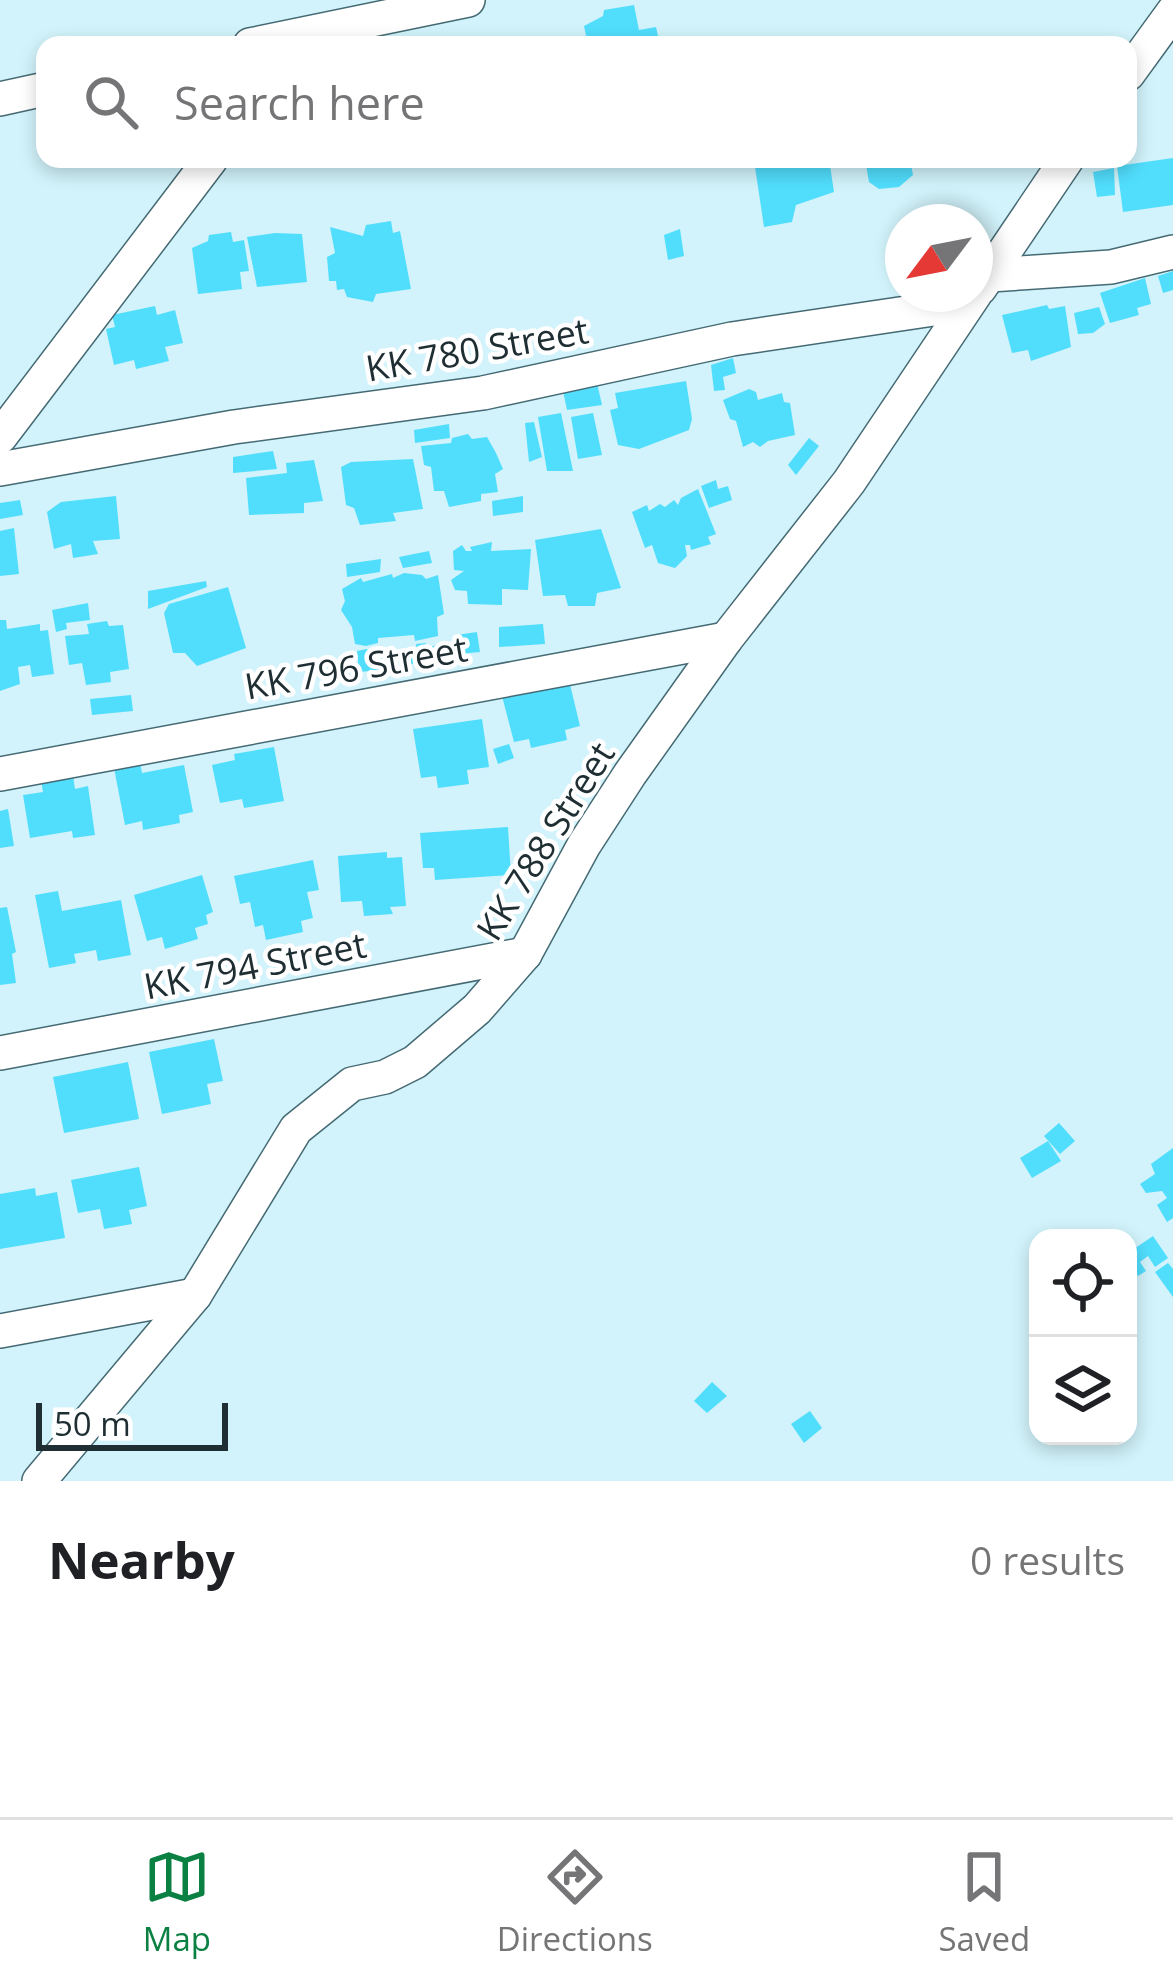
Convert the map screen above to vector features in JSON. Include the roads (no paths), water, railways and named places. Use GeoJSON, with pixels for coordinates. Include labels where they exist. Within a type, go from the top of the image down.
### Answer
{"type":"FeatureCollection","features":[{"type":"Feature","properties":{"kind":"street"},"geometry":{"type":"LineString","coordinates":[[320,36],[468,0]]}},
{"type":"Feature","properties":{"kind":"street"},"geometry":{"type":"LineString","coordinates":[[1137,62],[1173,12]]}},
{"type":"Feature","properties":{"kind":"street"},"geometry":{"type":"LineString","coordinates":[[0,99],[36,91]]}},
{"type":"Feature","properties":{"kind":"street"},"geometry":{"type":"LineString","coordinates":[[0,437],[205,168]]}},
{"type":"Feature","properties":{"kind":"street","name":"KK 788 Street"},"geometry":{"type":"LineString","coordinates":[[993,268],[1061,168]]}},
{"type":"Feature","properties":{"kind":"street","name":"KK 780 Street"},"geometry":{"type":"LineString","coordinates":[[993,289],[1173,252]]}},
{"type":"Feature","properties":{"kind":"street","name":"KK 780 Street"},"geometry":{"type":"LineString","coordinates":[[0,469],[234,427],[483,393],[885,311]]}},
{"type":"Feature","properties":{"kind":"street","name":"KK 788 Street"},"geometry":{"type":"LineString","coordinates":[[39,1481],[194,1295],[296,1129],[352,1084],[385,1077],[415,1063],[477,1009],[525,954],[604,813],[725,639],[849,482],[964,312]]}},
{"type":"Feature","properties":{"kind":"street","name":"KK 796 Street"},"geometry":{"type":"LineString","coordinates":[[0,774],[725,639]]}},
{"type":"Feature","properties":{"kind":"street","name":"KK 794 Street"},"geometry":{"type":"LineString","coordinates":[[0,1053],[525,954]]}},
{"type":"Feature","properties":{"kind":"street"},"geometry":{"type":"LineString","coordinates":[[0,1330],[194,1295]]}}]}
